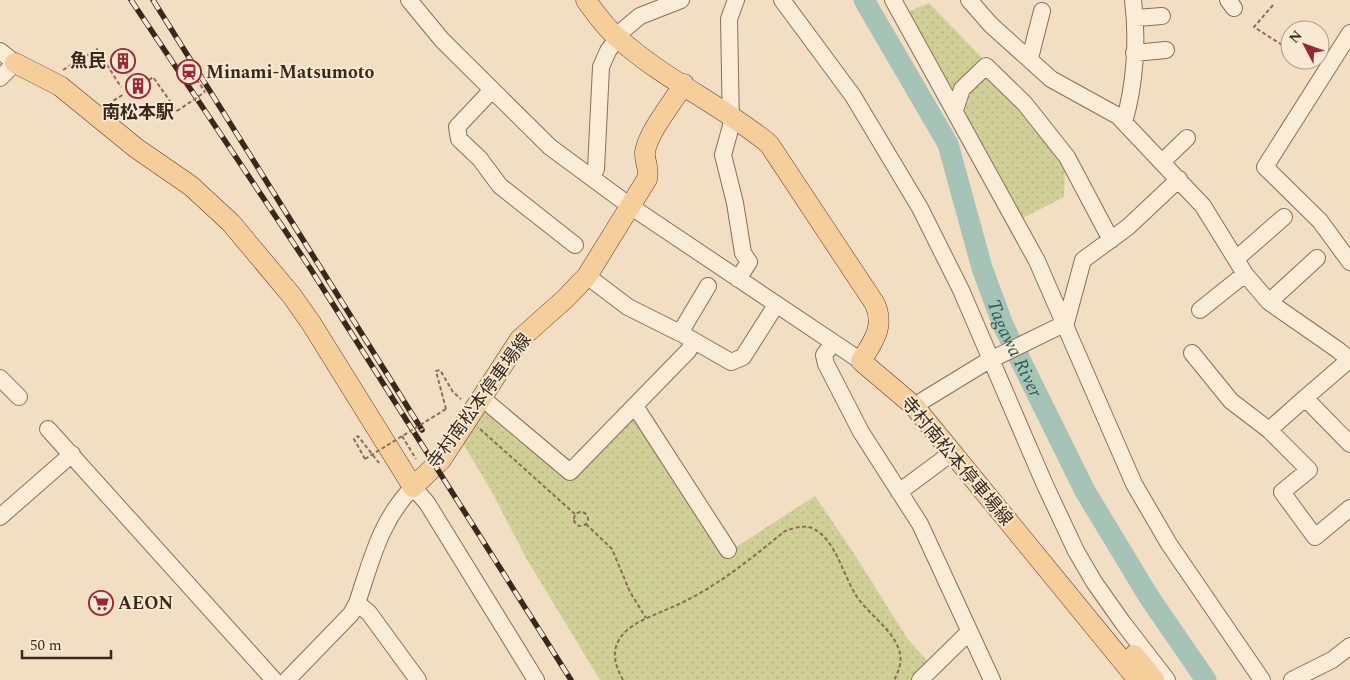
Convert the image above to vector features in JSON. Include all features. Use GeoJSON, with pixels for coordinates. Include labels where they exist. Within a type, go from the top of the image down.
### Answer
{"type":"FeatureCollection","features":[{"type":"Feature","properties":{"kind":"main road"},"geometry":{"type":"LineString","coordinates":[[586,0],[617,38],[769,144],[875,304],[880,316],[879,328],[861,362]]}},
{"type":"Feature","properties":{"kind":"main road","name":"寺村南松本停車場線"},"geometry":{"type":"LineString","coordinates":[[8,57],[60,86],[136,148],[191,186],[232,223],[292,296],[311,323],[413,487],[441,460],[520,339],[565,299],[587,276],[647,179],[649,169],[644,154],[650,138],[684,84]]}},
{"type":"Feature","properties":{"kind":"main road","name":"寺村南松本停車場線"},"geometry":{"type":"LineString","coordinates":[[861,362],[914,406],[1138,680]]}},
{"type":"Feature","properties":{"kind":"main road"},"geometry":{"type":"LineString","coordinates":[[1088,618],[1122,642],[1154,680]]}},
{"type":"Feature","properties":{"kind":"street"},"geometry":{"type":"LineString","coordinates":[[409,0],[442,40],[491,91],[550,147],[630,206],[861,362]]}},
{"type":"Feature","properties":{"kind":"street"},"geometry":{"type":"LineString","coordinates":[[596,169],[601,67],[617,38],[640,16],[681,0]]}},
{"type":"Feature","properties":{"kind":"street"},"geometry":{"type":"LineString","coordinates":[[736,0],[729,19],[731,116],[723,155],[735,203],[743,253],[749,262],[738,279]]}},
{"type":"Feature","properties":{"kind":"street"},"geometry":{"type":"LineString","coordinates":[[782,0],[853,96],[920,208],[993,359],[1045,485],[1076,551],[1094,582],[1123,624],[1167,680]]}},
{"type":"Feature","properties":{"kind":"street"},"geometry":{"type":"LineString","coordinates":[[893,0],[1037,261],[1134,484],[1169,544],[1263,678]]}},
{"type":"Feature","properties":{"kind":"street"},"geometry":{"type":"LineString","coordinates":[[1124,122],[1130,104],[1136,18],[1134,0]]}},
{"type":"Feature","properties":{"kind":"street"},"geometry":{"type":"LineString","coordinates":[[976,3],[991,25],[1051,78],[1118,116],[1203,206],[1245,274],[1269,302],[1350,360],[1269,430]]}},
{"type":"Feature","properties":{"kind":"street"},"geometry":{"type":"LineString","coordinates":[[1030,58],[1042,11]]}},
{"type":"Feature","properties":{"kind":"street"},"geometry":{"type":"LineString","coordinates":[[1136,18],[1162,16]]}},
{"type":"Feature","properties":{"kind":"street"},"geometry":{"type":"LineString","coordinates":[[1350,33],[1265,166],[1320,221],[1350,262]]}},
{"type":"Feature","properties":{"kind":"street"},"geometry":{"type":"LineString","coordinates":[[1134,54],[1166,50]]}},
{"type":"Feature","properties":{"kind":"street"},"geometry":{"type":"LineString","coordinates":[[0,78],[8,57]]}},
{"type":"Feature","properties":{"kind":"street"},"geometry":{"type":"LineString","coordinates":[[955,110],[962,89],[986,66],[1025,104],[1067,157],[1111,240]]}},
{"type":"Feature","properties":{"kind":"street"},"geometry":{"type":"LineString","coordinates":[[491,91],[457,127],[459,139],[480,158],[500,186],[575,245]]}},
{"type":"Feature","properties":{"kind":"street"},"geometry":{"type":"LineString","coordinates":[[1162,162],[1187,138]]}},
{"type":"Feature","properties":{"kind":"street"},"geometry":{"type":"LineString","coordinates":[[914,406],[993,359],[1064,324],[1083,260],[1128,227],[1179,179]]}},
{"type":"Feature","properties":{"kind":"street"},"geometry":{"type":"LineString","coordinates":[[1236,259],[1284,217]]}},
{"type":"Feature","properties":{"kind":"street"},"geometry":{"type":"LineString","coordinates":[[1269,302],[1317,258]]}},
{"type":"Feature","properties":{"kind":"street"},"geometry":{"type":"LineString","coordinates":[[1200,310],[1245,274]]}},
{"type":"Feature","properties":{"kind":"street"},"geometry":{"type":"LineString","coordinates":[[587,276],[628,307],[732,362],[743,357],[776,305]]}},
{"type":"Feature","properties":{"kind":"street"},"geometry":{"type":"LineString","coordinates":[[482,398],[570,472],[688,351],[687,337],[708,286]]}},
{"type":"Feature","properties":{"kind":"street"},"geometry":{"type":"LineString","coordinates":[[833,343],[824,355],[826,364],[861,432],[920,524],[992,680]]}},
{"type":"Feature","properties":{"kind":"street"},"geometry":{"type":"LineString","coordinates":[[1192,353],[1231,401],[1269,430],[1309,470],[1282,492],[1315,537],[1350,508]]}},
{"type":"Feature","properties":{"kind":"street"},"geometry":{"type":"LineString","coordinates":[[2,383],[18,397]]}},
{"type":"Feature","properties":{"kind":"street"},"geometry":{"type":"LineString","coordinates":[[1305,398],[1350,444]]}},
{"type":"Feature","properties":{"kind":"street"},"geometry":{"type":"LineString","coordinates":[[634,406],[728,550]]}},
{"type":"Feature","properties":{"kind":"street"},"geometry":{"type":"LineString","coordinates":[[48,428],[274,680]]}},
{"type":"Feature","properties":{"kind":"street"},"geometry":{"type":"LineString","coordinates":[[899,492],[953,452]]}},
{"type":"Feature","properties":{"kind":"street"},"geometry":{"type":"LineString","coordinates":[[0,517],[72,454]]}},
{"type":"Feature","properties":{"kind":"street"},"geometry":{"type":"LineString","coordinates":[[287,680],[327,641],[351,614],[357,603],[385,523],[397,503],[413,487],[427,503],[536,680]]}},
{"type":"Feature","properties":{"kind":"street"},"geometry":{"type":"LineString","coordinates":[[357,603],[369,613],[418,680]]}},
{"type":"Feature","properties":{"kind":"street"},"geometry":{"type":"LineString","coordinates":[[920,680],[969,632]]}},
{"type":"Feature","properties":{"kind":"street"},"geometry":{"type":"LineString","coordinates":[[1292,680],[1332,660],[1350,646]]}},
{"type":"Feature","properties":{"kind":"path"},"geometry":{"type":"LineString","coordinates":[[1273,5],[1254,27],[1280,44]]}},
{"type":"Feature","properties":{"kind":"path"},"geometry":{"type":"LineString","coordinates":[[61,71],[97,49],[121,87]]}},
{"type":"Feature","properties":{"kind":"path"},"geometry":{"type":"LineString","coordinates":[[149,80],[153,77],[177,111],[204,92],[193,74]]}},
{"type":"Feature","properties":{"kind":"path"},"geometry":{"type":"LineString","coordinates":[[104,107],[124,94]]}},
{"type":"Feature","properties":{"kind":"path"},"geometry":{"type":"LineString","coordinates":[[378,463],[358,436],[354,439],[365,459],[402,436],[446,408],[436,371],[440,370],[453,392]]}},
{"type":"Feature","properties":{"kind":"path"},"geometry":{"type":"LineString","coordinates":[[475,424],[576,515]]}},
{"type":"Feature","properties":{"kind":"path"},"geometry":{"type":"LineString","coordinates":[[402,436],[416,459]]}},
{"type":"Feature","properties":{"kind":"path"},"geometry":{"type":"LineString","coordinates":[[576,515],[579,512],[585,514],[588,520],[586,524]]}},
{"type":"Feature","properties":{"kind":"path"},"geometry":{"type":"LineString","coordinates":[[576,515],[575,521],[578,525],[586,524]]}},
{"type":"Feature","properties":{"kind":"path"},"geometry":{"type":"LineString","coordinates":[[586,524],[612,549],[630,592],[646,618]]}},
{"type":"Feature","properties":{"kind":"path"},"geometry":{"type":"LineString","coordinates":[[623,680],[616,665],[615,652],[618,641],[629,629],[646,618],[688,601],[710,588],[785,531],[798,526],[813,528],[823,536],[832,549],[857,597],[898,646],[901,658],[900,668],[894,680]]}},
{"type":"Feature","properties":{"kind":"green space"},"geometry":{"type":"Polygon","coordinates":[[[929,3],[987,63],[954,99],[905,13],[929,3]]]}},
{"type":"Feature","properties":{"kind":"green space"},"geometry":{"type":"Polygon","coordinates":[[[987,69],[1065,159],[1064,197],[1019,220],[959,104],[987,69]]]}},
{"type":"Feature","properties":{"kind":"green space"},"geometry":{"type":"Polygon","coordinates":[[[484,413],[496,418],[570,482],[632,418],[637,417],[724,555],[815,496],[907,638],[930,664],[913,680],[600,680],[526,558],[492,492],[462,442],[466,440],[484,413]]]}},
{"type":"Feature","properties":{"kind":"waterway","name":"Tagawa River"},"geometry":{"type":"LineString","coordinates":[[864,0],[948,144],[982,268],[1003,325],[1085,491],[1149,597],[1206,680]]}},
{"type":"Feature","properties":{"kind":"railway"},"geometry":{"type":"LineString","coordinates":[[131,0],[310,268],[571,680]]}},
{"type":"Feature","properties":{"kind":"railway"},"geometry":{"type":"LineString","coordinates":[[153,0],[422,430]]}},
{"type":"Feature","properties":{"kind":"place","name":"魚民"},"geometry":{"type":"Point","coordinates":[123,61]}},
{"type":"Feature","properties":{"kind":"place","name":"Minami-Matsumoto"},"geometry":{"type":"Point","coordinates":[189,72]}},
{"type":"Feature","properties":{"kind":"place","name":"南松本駅"},"geometry":{"type":"Point","coordinates":[138,86]}},
{"type":"Feature","properties":{"kind":"place","name":"AEON"},"geometry":{"type":"Point","coordinates":[101,603]}}]}
